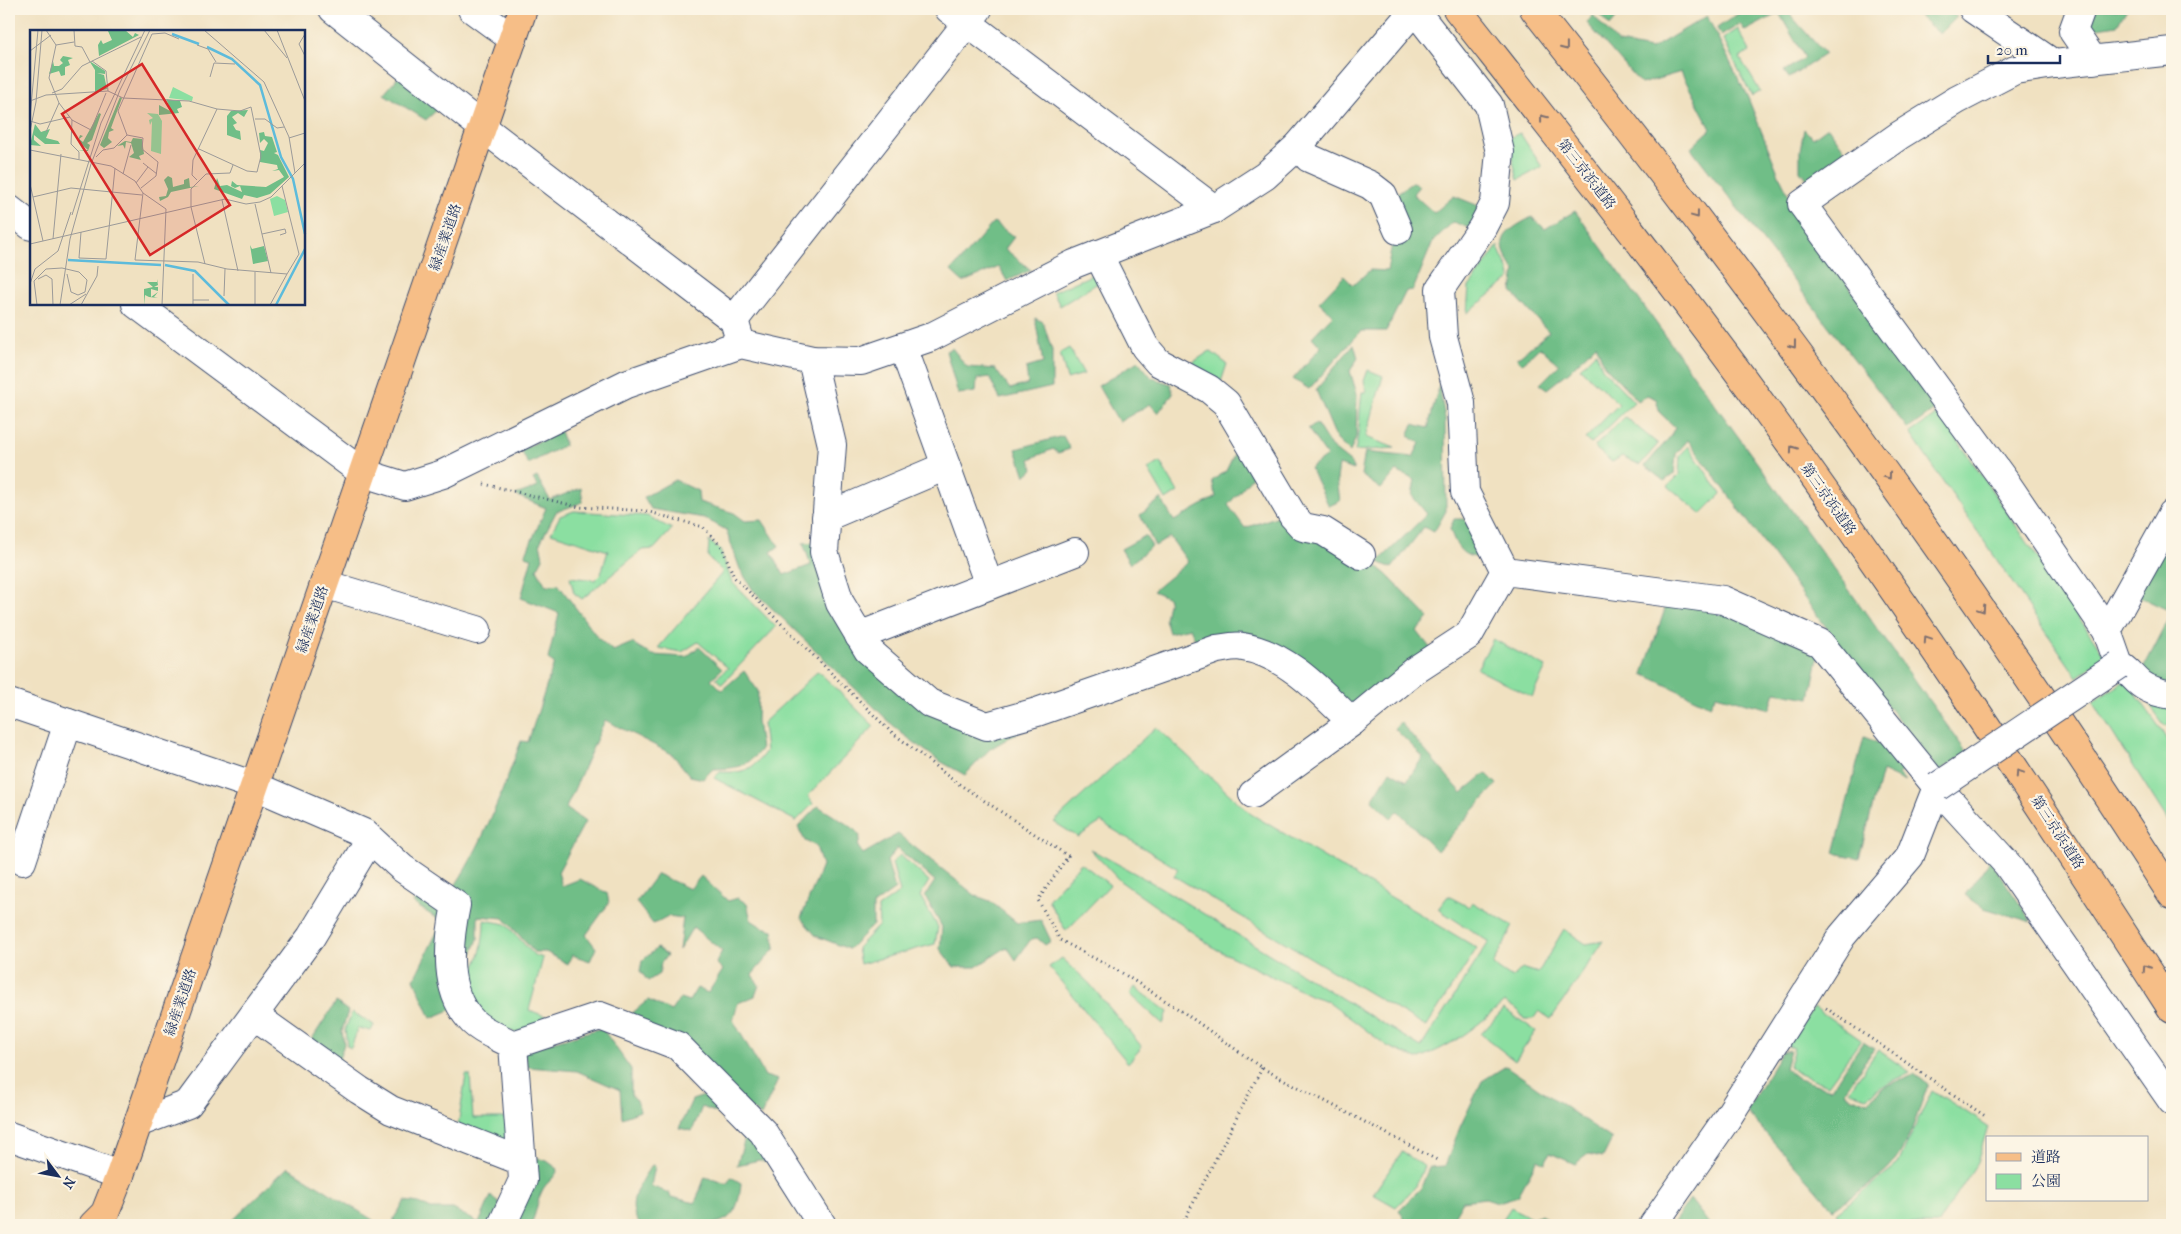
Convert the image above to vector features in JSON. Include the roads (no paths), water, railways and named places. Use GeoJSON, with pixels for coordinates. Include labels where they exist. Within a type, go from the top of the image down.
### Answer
{"type":"FeatureCollection","features":[{"type":"Feature","properties":{"kind":"main road","name":"緑産業道路"},"geometry":{"type":"LineString","coordinates":[[93,1225],[105,1213],[120,1175],[523,9]]}},
{"type":"Feature","properties":{"kind":"main road","name":"第三京浜道路"},"geometry":{"type":"LineString","coordinates":[[1456,9],[1616,212],[1765,409],[1900,598],[2041,806],[2172,1009]]}},
{"type":"Feature","properties":{"kind":"main road"},"geometry":{"type":"LineString","coordinates":[[1534,9],[1667,176],[1812,370],[1950,562],[2092,771],[2172,895]]}},
{"type":"Feature","properties":{"kind":"street"},"geometry":{"type":"LineString","coordinates":[[333,9],[737,332],[812,360],[861,361],[931,337],[1074,264],[1214,209],[1265,176],[1298,146],[1414,9],[1489,105],[1500,152],[1494,203],[1482,228],[1440,289],[1443,337],[1461,403],[1465,492],[1505,571]]}},
{"type":"Feature","properties":{"kind":"street"},"geometry":{"type":"LineString","coordinates":[[472,9],[513,39]]}},
{"type":"Feature","properties":{"kind":"street"},"geometry":{"type":"LineString","coordinates":[[1973,9],[2054,64]]}},
{"type":"Feature","properties":{"kind":"street"},"geometry":{"type":"LineString","coordinates":[[137,305],[363,472],[405,486],[443,474],[737,332],[965,13],[1214,209]]}},
{"type":"Feature","properties":{"kind":"street"},"geometry":{"type":"LineString","coordinates":[[2071,16],[2093,60]]}},
{"type":"Feature","properties":{"kind":"street"},"geometry":{"type":"LineString","coordinates":[[2119,666],[2107,631],[2004,480],[1802,204],[1900,136],[1957,100],[2015,70],[2172,51]]}},
{"type":"Feature","properties":{"kind":"street"},"geometry":{"type":"LineString","coordinates":[[1298,146],[1309,158],[1370,185],[1383,195],[1398,230]]}},
{"type":"Feature","properties":{"kind":"street"},"geometry":{"type":"LineString","coordinates":[[9,209],[30,225]]}},
{"type":"Feature","properties":{"kind":"street"},"geometry":{"type":"LineString","coordinates":[[1098,254],[1145,347],[1158,362],[1209,389],[1226,402],[1292,516],[1303,527],[1323,531],[1361,555]]}},
{"type":"Feature","properties":{"kind":"street"},"geometry":{"type":"LineString","coordinates":[[903,347],[989,585]]}},
{"type":"Feature","properties":{"kind":"street"},"geometry":{"type":"LineString","coordinates":[[812,360],[832,445],[824,552],[840,603],[868,650],[929,703],[987,726],[1037,712],[1216,649],[1242,646],[1268,656],[1303,675],[1352,722]]}},
{"type":"Feature","properties":{"kind":"street"},"geometry":{"type":"LineString","coordinates":[[826,517],[946,466]]}},
{"type":"Feature","properties":{"kind":"street"},"geometry":{"type":"LineString","coordinates":[[2107,631],[2172,514]]}},
{"type":"Feature","properties":{"kind":"street"},"geometry":{"type":"LineString","coordinates":[[860,636],[1076,552]]}},
{"type":"Feature","properties":{"kind":"street"},"geometry":{"type":"LineString","coordinates":[[1253,794],[1352,722],[1414,671],[1469,635],[1505,571]]}},
{"type":"Feature","properties":{"kind":"street"},"geometry":{"type":"LineString","coordinates":[[1505,571],[1723,600],[1820,643],[1936,787],[2006,864],[2172,1102]]}},
{"type":"Feature","properties":{"kind":"street"},"geometry":{"type":"LineString","coordinates":[[324,584],[477,630]]}},
{"type":"Feature","properties":{"kind":"street"},"geometry":{"type":"LineString","coordinates":[[1652,1225],[1726,1120],[1842,936],[1910,856],[1936,787],[2119,666]]}},
{"type":"Feature","properties":{"kind":"street"},"geometry":{"type":"LineString","coordinates":[[2119,666],[2128,669],[2139,683],[2149,690],[2172,695]]}},
{"type":"Feature","properties":{"kind":"street"},"geometry":{"type":"LineString","coordinates":[[9,703],[255,786],[364,832],[402,868],[456,905],[450,936],[452,982],[464,1010],[474,1023],[514,1045],[600,1016],[678,1046],[763,1132],[822,1225]]}},
{"type":"Feature","properties":{"kind":"street"},"geometry":{"type":"LineString","coordinates":[[31,851],[68,723]]}},
{"type":"Feature","properties":{"kind":"street"},"geometry":{"type":"LineString","coordinates":[[138,1123],[188,1104],[311,938],[370,839]]}},
{"type":"Feature","properties":{"kind":"street"},"geometry":{"type":"LineString","coordinates":[[255,1016],[359,1090],[392,1110],[521,1161]]}},
{"type":"Feature","properties":{"kind":"street"},"geometry":{"type":"LineString","coordinates":[[502,1225],[523,1180],[514,1045]]}},
{"type":"Feature","properties":{"kind":"street"},"geometry":{"type":"LineString","coordinates":[[9,1136],[120,1175]]}}]}
